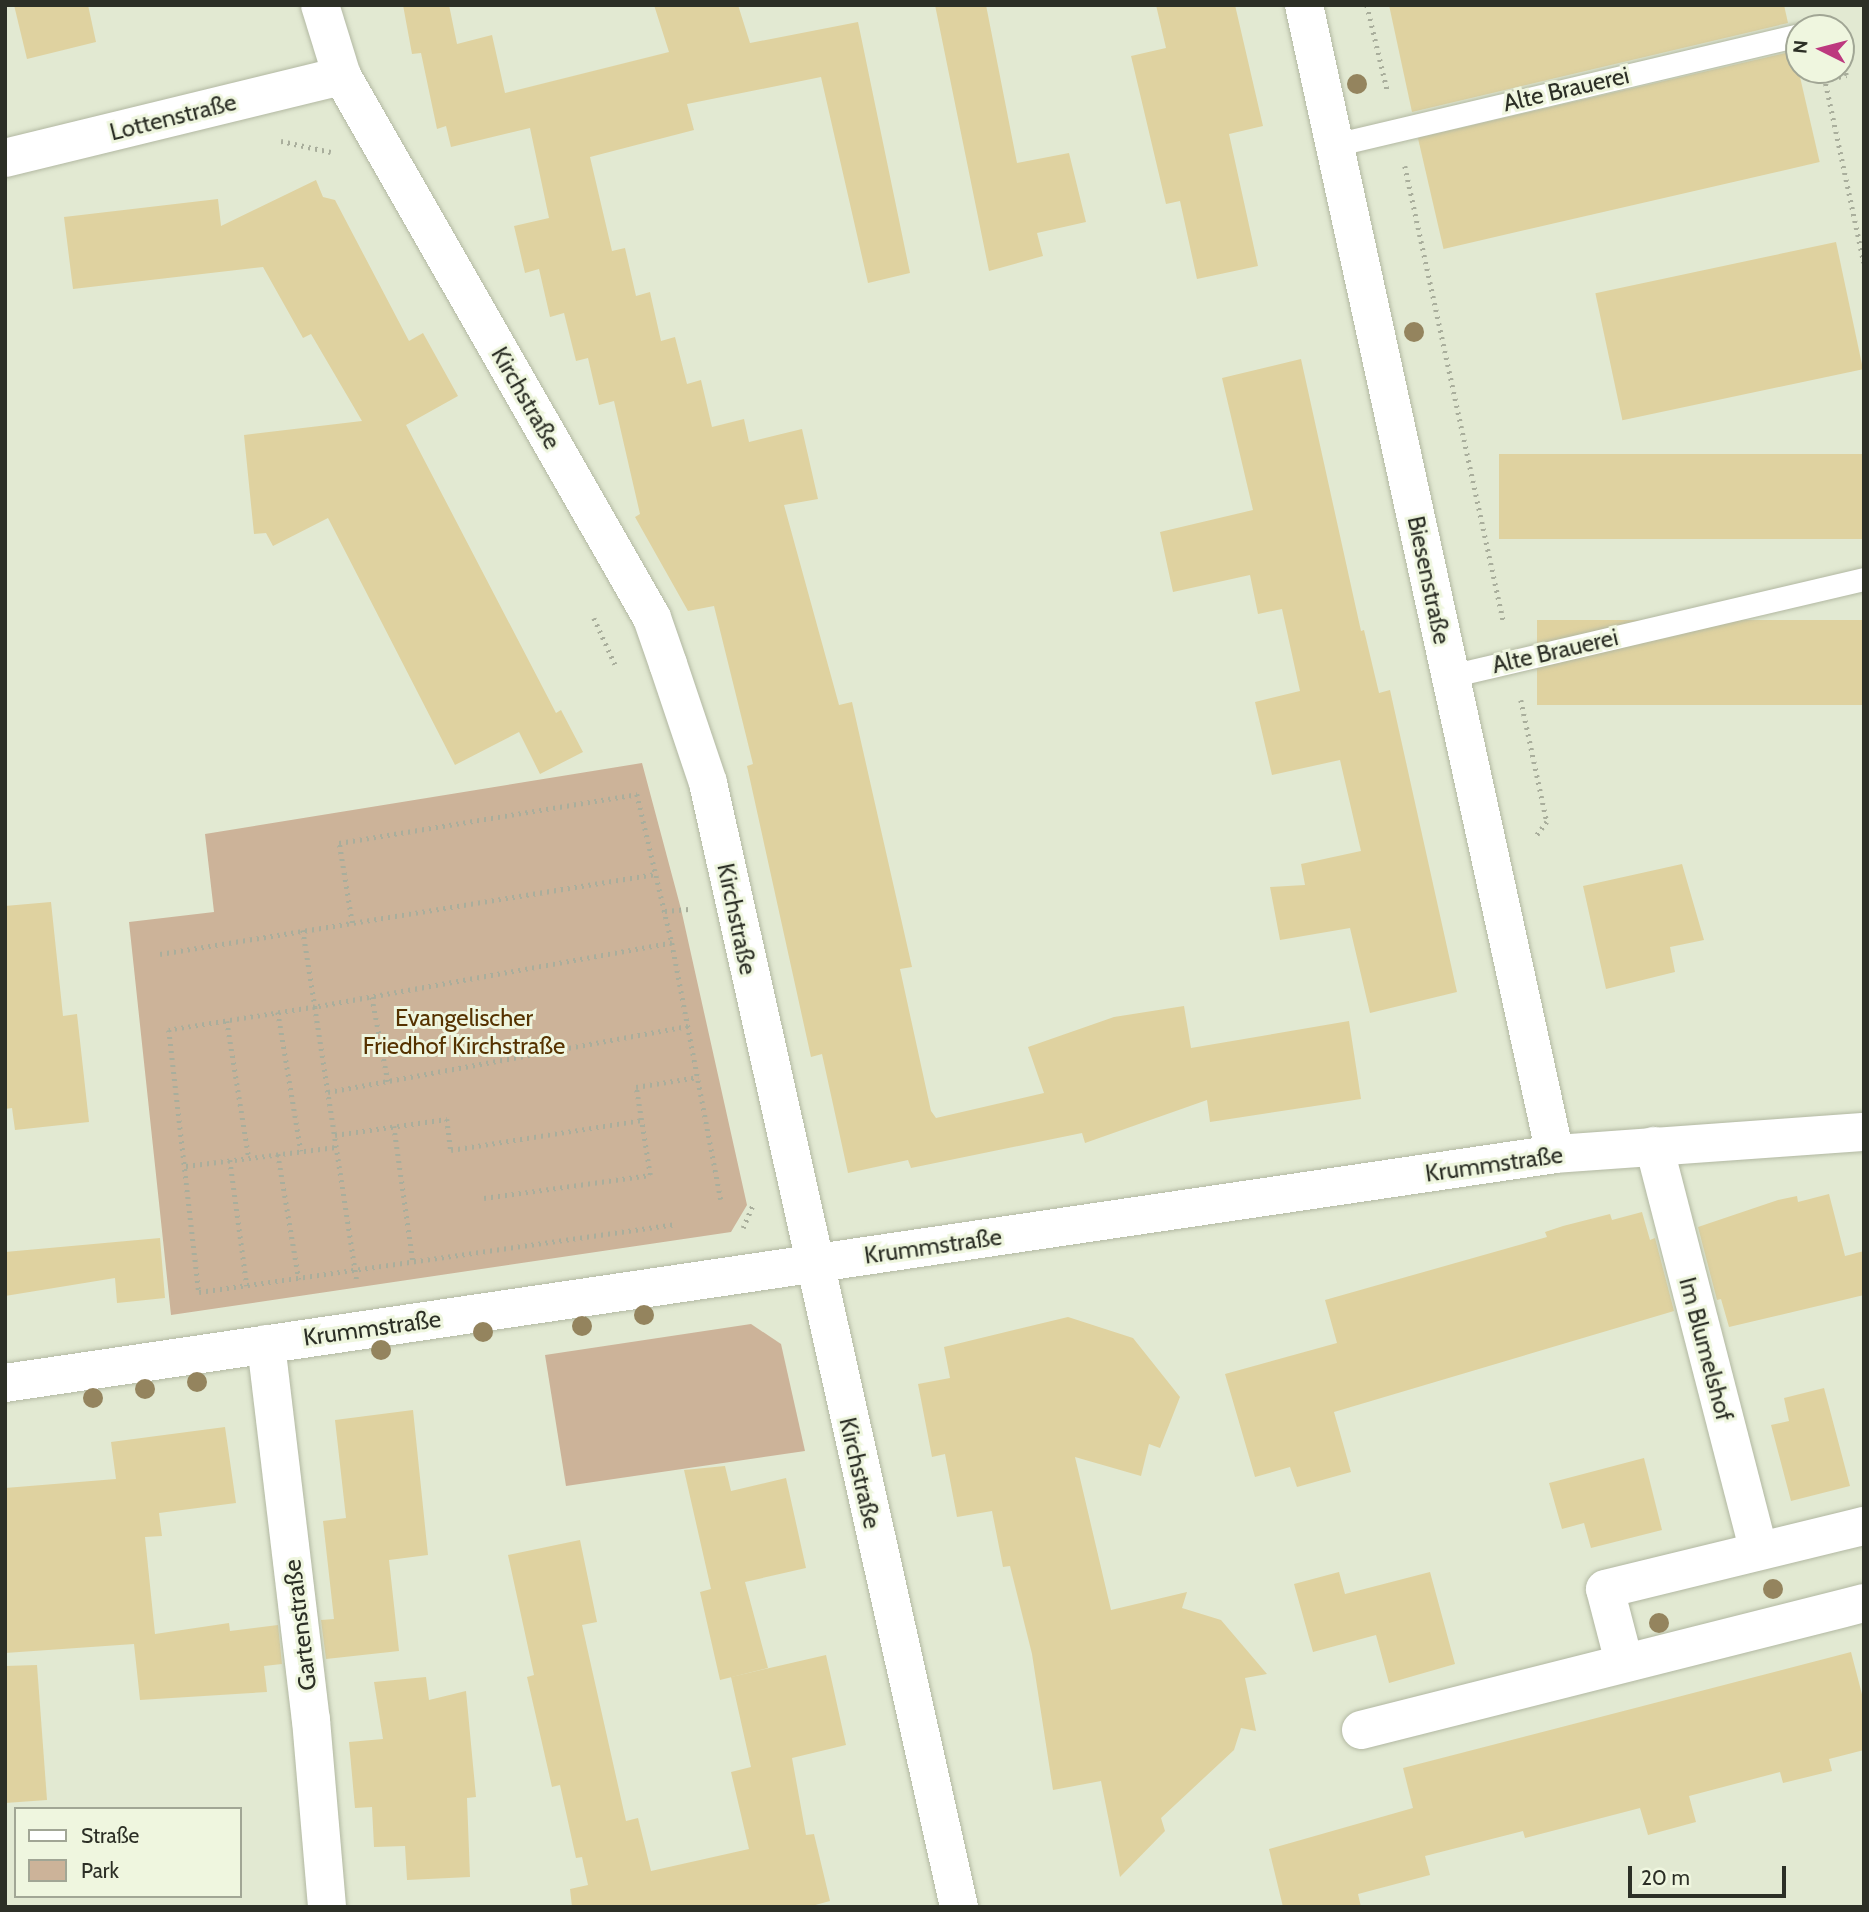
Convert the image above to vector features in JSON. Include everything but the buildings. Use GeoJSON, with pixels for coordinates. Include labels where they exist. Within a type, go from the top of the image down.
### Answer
{"type":"FeatureCollection","features":[{"type":"Feature","properties":{"kind":"street","name":"Kirchstraße"},"geometry":{"type":"LineString","coordinates":[[320,5],[342,76],[652,618],[708,783],[813,1264],[959,1907]]}},
{"type":"Feature","properties":{"kind":"street","name":"Biesenstraße"},"geometry":{"type":"LineString","coordinates":[[1304,5],[1555,1154]]}},
{"type":"Feature","properties":{"kind":"street","name":"Lottenstraße"},"geometry":{"type":"LineString","coordinates":[[5,158],[342,76]]}},
{"type":"Feature","properties":{"kind":"street","name":"Krummstraße"},"geometry":{"type":"LineString","coordinates":[[5,1383],[1555,1154],[1864,1132]]}},
{"type":"Feature","properties":{"kind":"street","name":"Im Blumelshof"},"geometry":{"type":"LineString","coordinates":[[1654,1146],[1759,1552]]}},
{"type":"Feature","properties":{"kind":"street","name":"Gartenstraße"},"geometry":{"type":"LineString","coordinates":[[266,1344],[311,1720],[327,1907]]}},
{"type":"Feature","properties":{"kind":"street"},"geometry":{"type":"LineString","coordinates":[[1624,1662],[1605,1590],[1864,1525]]}},
{"type":"Feature","properties":{"kind":"street"},"geometry":{"type":"LineString","coordinates":[[1362,1730],[1864,1603]]}},
{"type":"Feature","properties":{"kind":"lane","name":"Alte Brauerei"},"geometry":{"type":"LineString","coordinates":[[1334,145],[1396,128],[1785,38]]}},
{"type":"Feature","properties":{"kind":"lane","name":"Alte Brauerei"},"geometry":{"type":"LineString","coordinates":[[1450,676],[1864,579]]}},
{"type":"Feature","properties":{"kind":"path"},"geometry":{"type":"LineString","coordinates":[[1367,5],[1547,822],[1533,841]]}},
{"type":"Feature","properties":{"kind":"path"},"geometry":{"type":"LineString","coordinates":[[1826,84],[1864,263]]}},
{"type":"Feature","properties":{"kind":"path"},"geometry":{"type":"LineString","coordinates":[[267,138],[334,153]]}},
{"type":"Feature","properties":{"kind":"path"},"geometry":{"type":"LineString","coordinates":[[592,612],[620,674]]}},
{"type":"Feature","properties":{"kind":"path"},"geometry":{"type":"LineString","coordinates":[[352,923],[339,844],[636,794],[672,943],[721,1199]]}},
{"type":"Feature","properties":{"kind":"path"},"geometry":{"type":"LineString","coordinates":[[160,954],[656,874]]}},
{"type":"Feature","properties":{"kind":"path"},"geometry":{"type":"LineString","coordinates":[[687,896],[692,922]]}},
{"type":"Feature","properties":{"kind":"path"},"geometry":{"type":"LineString","coordinates":[[665,911],[690,908]]}},
{"type":"Feature","properties":{"kind":"path"},"geometry":{"type":"LineString","coordinates":[[303,930],[363,1329]]}},
{"type":"Feature","properties":{"kind":"path"},"geometry":{"type":"LineString","coordinates":[[672,943],[315,1007],[169,1030],[199,1292],[677,1224]]}},
{"type":"Feature","properties":{"kind":"path"},"geometry":{"type":"LineString","coordinates":[[372,997],[388,1081]]}},
{"type":"Feature","properties":{"kind":"path"},"geometry":{"type":"LineString","coordinates":[[278,1012],[301,1151]]}},
{"type":"Feature","properties":{"kind":"path"},"geometry":{"type":"LineString","coordinates":[[227,1021],[249,1158]]}},
{"type":"Feature","properties":{"kind":"path"},"geometry":{"type":"LineString","coordinates":[[328,1091],[688,1026]]}},
{"type":"Feature","properties":{"kind":"path"},"geometry":{"type":"LineString","coordinates":[[484,1198],[650,1175],[636,1087],[698,1077]]}},
{"type":"Feature","properties":{"kind":"path"},"geometry":{"type":"LineString","coordinates":[[335,1135],[447,1119],[451,1150],[642,1119]]}},
{"type":"Feature","properties":{"kind":"path"},"geometry":{"type":"LineString","coordinates":[[394,1126],[413,1261]]}},
{"type":"Feature","properties":{"kind":"path"},"geometry":{"type":"LineString","coordinates":[[186,1166],[336,1147]]}},
{"type":"Feature","properties":{"kind":"path"},"geometry":{"type":"LineString","coordinates":[[278,1154],[299,1279]]}},
{"type":"Feature","properties":{"kind":"path"},"geometry":{"type":"LineString","coordinates":[[230,1160],[247,1286]]}},
{"type":"Feature","properties":{"kind":"path"},"geometry":{"type":"LineString","coordinates":[[740,1235],[753,1205],[751,1194]]}},
{"type":"Feature","properties":{"kind":"green space","name":"Evangelischer Friedhof Kirchstraße"},"geometry":{"type":"Polygon","coordinates":[[[642,763],[681,909],[747,1205],[731,1232],[171,1315],[129,922],[214,912],[205,834],[642,763]]]}},
{"type":"Feature","properties":{"kind":"green space"},"geometry":{"type":"Polygon","coordinates":[[[751,1324],[781,1344],[805,1451],[566,1486],[545,1355],[751,1324]]]}}]}
